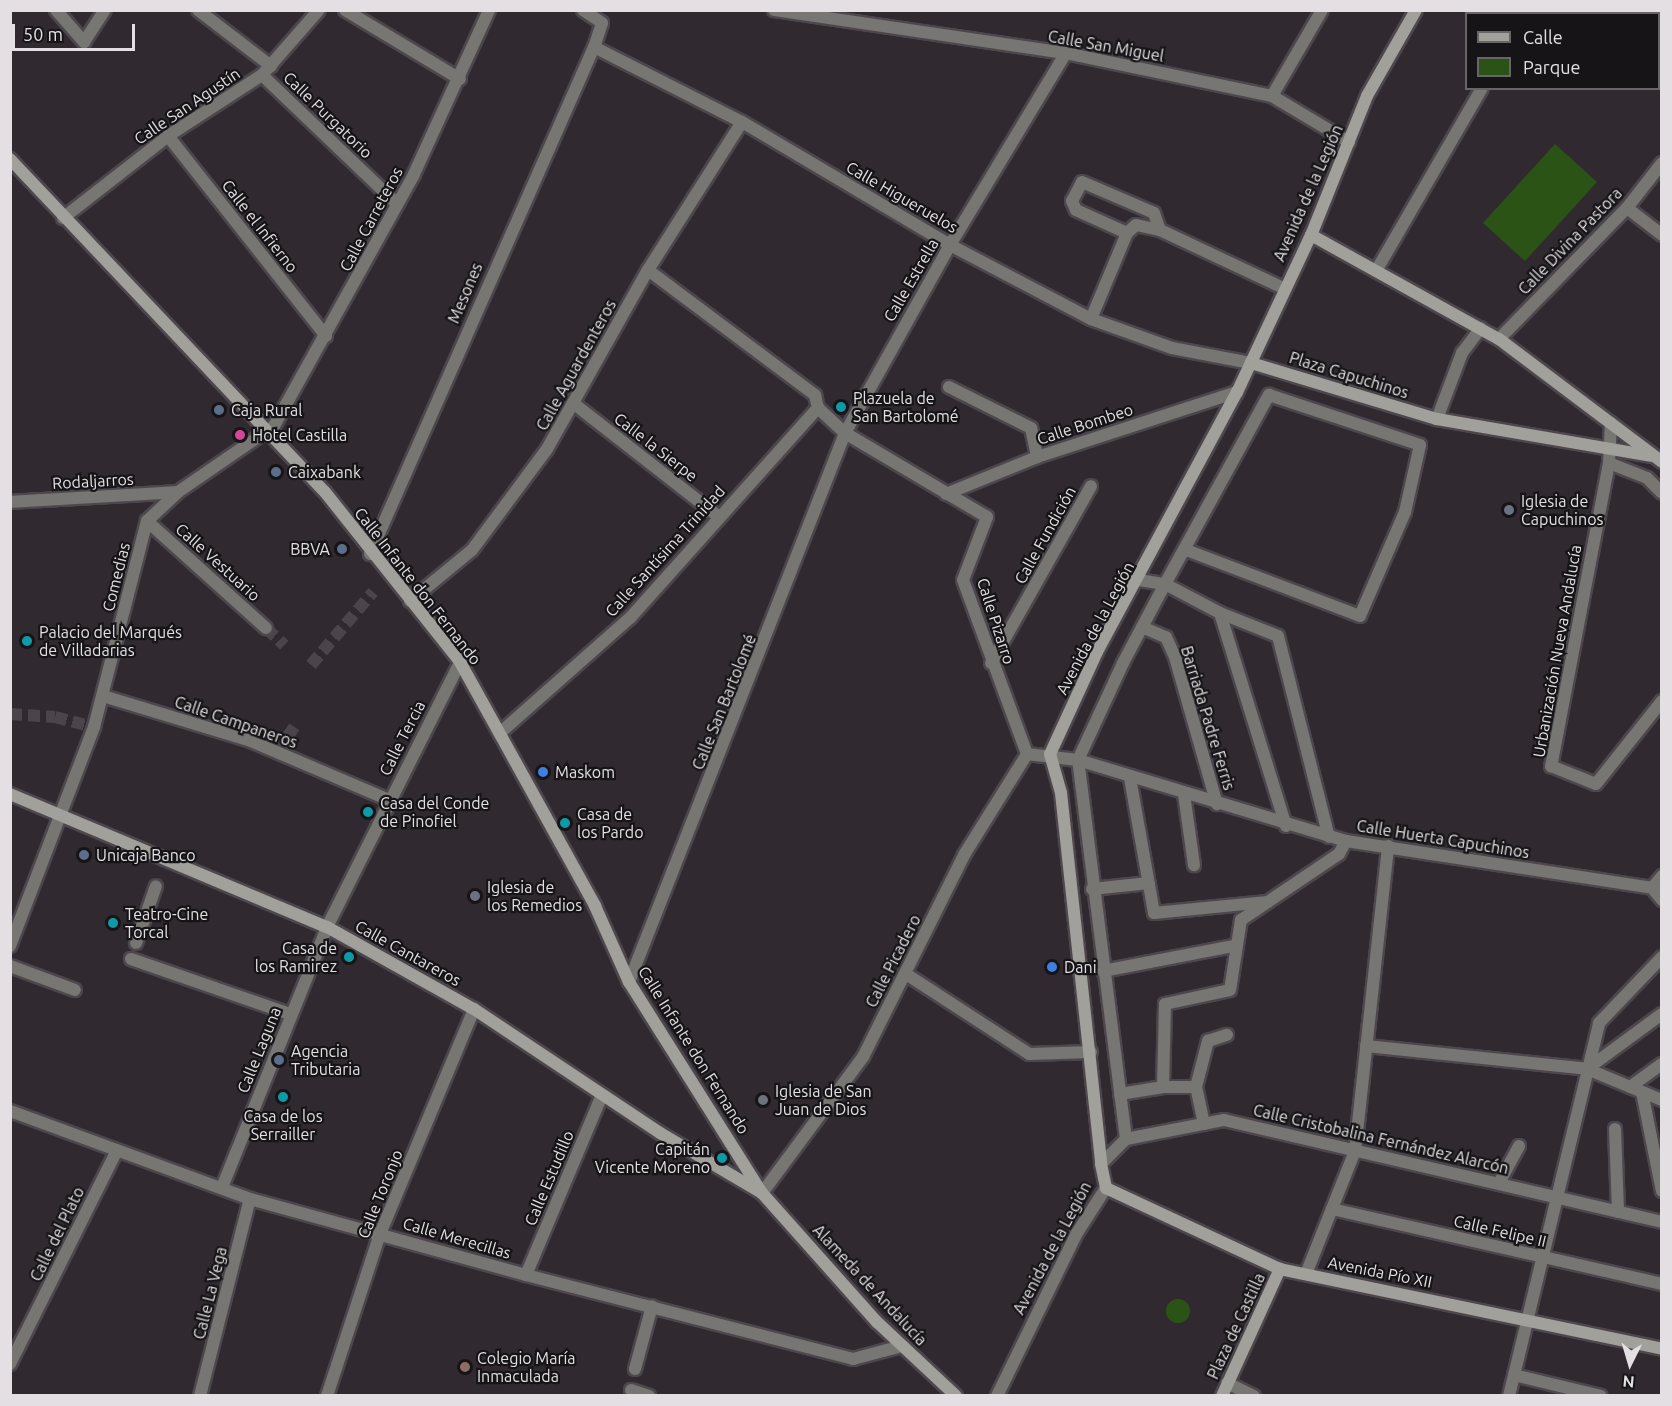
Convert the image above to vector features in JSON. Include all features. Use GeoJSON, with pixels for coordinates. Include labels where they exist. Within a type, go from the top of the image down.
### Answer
{"type":"FeatureCollection","features":[{"type":"Feature","properties":{"kind":"street"},"geometry":{"type":"LineString","coordinates":[[56,10],[84,42],[105,10]]}},
{"type":"Feature","properties":{"kind":"street","name":"Calle Purgatorio"},"geometry":{"type":"LineString","coordinates":[[198,10],[267,70],[397,204]]}},
{"type":"Feature","properties":{"kind":"street","name":"Calle San Agustín"},"geometry":{"type":"LineString","coordinates":[[63,218],[168,136],[267,70],[318,10]]}},
{"type":"Feature","properties":{"kind":"street"},"geometry":{"type":"LineString","coordinates":[[345,10],[460,79]]}},
{"type":"Feature","properties":{"kind":"street","name":"Calle Carreteros"},"geometry":{"type":"LineString","coordinates":[[266,435],[326,336],[397,204],[460,79],[489,10]]}},
{"type":"Feature","properties":{"kind":"street"},"geometry":{"type":"LineString","coordinates":[[583,10],[602,23],[594,47]]}},
{"type":"Feature","properties":{"kind":"street","name":"Calle San Miguel"},"geometry":{"type":"LineString","coordinates":[[774,10],[1066,53],[1272,96],[1349,142]]}},
{"type":"Feature","properties":{"kind":"street"},"geometry":{"type":"LineString","coordinates":[[1272,96],[1322,10]]}},
{"type":"Feature","properties":{"kind":"street","name":"Avenida de la Legión"},"geometry":{"type":"LineString","coordinates":[[997,1395],[1077,1233],[1106,1188],[1101,1164],[1091,1052],[1061,793],[1050,754],[1097,652],[1139,580],[1237,392],[1283,288],[1311,235],[1367,96],[1416,10]]}},
{"type":"Feature","properties":{"kind":"street","name":"Calle Higueruelos"},"geometry":{"type":"LineString","coordinates":[[594,47],[742,122],[950,245],[1091,319],[1172,348],[1251,363]]}},
{"type":"Feature","properties":{"kind":"street","name":"Mesones"},"geometry":{"type":"LineString","coordinates":[[370,554],[594,47]]}},
{"type":"Feature","properties":{"kind":"street","name":"Calle Estrella"},"geometry":{"type":"LineString","coordinates":[[845,433],[950,245],[1066,53]]}},
{"type":"Feature","properties":{"kind":"street"},"geometry":{"type":"LineString","coordinates":[[1376,271],[1481,90]]}},
{"type":"Feature","properties":{"kind":"street","name":"Calle Aguardenteros"},"geometry":{"type":"LineString","coordinates":[[410,601],[472,550],[547,449],[648,270],[742,122]]}},
{"type":"Feature","properties":{"kind":"street","name":"Calle el Infierno"},"geometry":{"type":"LineString","coordinates":[[168,136],[326,336]]}},
{"type":"Feature","properties":{"kind":"street","name":"Calle Infante don Fernando"},"geometry":{"type":"LineString","coordinates":[[10,159],[266,435],[325,492],[370,554],[460,662],[501,732],[595,906],[629,982],[762,1193]]}},
{"type":"Feature","properties":{"kind":"street","name":"Calle Divina Pastora"},"geometry":{"type":"LineString","coordinates":[[1499,339],[1627,208],[1662,162]]}},
{"type":"Feature","properties":{"kind":"street"},"geometry":{"type":"LineString","coordinates":[[1127,233],[1076,210],[1072,201],[1082,182],[1090,181],[1154,213],[1160,230]]}},
{"type":"Feature","properties":{"kind":"street"},"geometry":{"type":"LineString","coordinates":[[1627,208],[1662,235]]}},
{"type":"Feature","properties":{"kind":"street"},"geometry":{"type":"LineString","coordinates":[[1091,319],[1127,233],[1136,225],[1160,230],[1283,288]]}},
{"type":"Feature","properties":{"kind":"street","name":"Plaza Capuchinos"},"geometry":{"type":"LineString","coordinates":[[1311,235],[1499,339],[1659,460]]}},
{"type":"Feature","properties":{"kind":"street","name":"Calle Pizarro"},"geometry":{"type":"LineString","coordinates":[[648,270],[814,395],[818,408],[845,433],[987,517],[963,580],[991,663],[1027,754]]}},
{"type":"Feature","properties":{"kind":"street"},"geometry":{"type":"LineString","coordinates":[[1437,419],[1462,353],[1481,328]]}},
{"type":"Feature","properties":{"kind":"street","name":"Plaza Capuchinos"},"geometry":{"type":"LineString","coordinates":[[1251,363],[1437,419],[1606,446],[1659,460]]}},
{"type":"Feature","properties":{"kind":"street"},"geometry":{"type":"LineString","coordinates":[[949,387],[1031,428],[1037,457]]}},
{"type":"Feature","properties":{"kind":"street","name":"Calle Bombeo"},"geometry":{"type":"LineString","coordinates":[[946,494],[1037,457],[1237,392]]}},
{"type":"Feature","properties":{"kind":"street"},"geometry":{"type":"LineString","coordinates":[[1101,1164],[1126,1139],[1092,889],[1078,760],[1142,627],[1184,549],[1269,395],[1297,400],[1420,445],[1406,512],[1360,616],[1184,549]]}},
{"type":"Feature","properties":{"kind":"street","name":"Calle la Sierpe"},"geometry":{"type":"LineString","coordinates":[[573,403],[719,517]]}},
{"type":"Feature","properties":{"kind":"street","name":"Calle Santísima Trinidad"},"geometry":{"type":"LineString","coordinates":[[501,732],[630,618],[818,408]]}},
{"type":"Feature","properties":{"kind":"street"},"geometry":{"type":"LineString","coordinates":[[1606,446],[1611,423]]}},
{"type":"Feature","properties":{"kind":"street","name":"Calle San Bartolomé"},"geometry":{"type":"LineString","coordinates":[[629,982],[845,433]]}},
{"type":"Feature","properties":{"kind":"street"},"geometry":{"type":"LineString","coordinates":[[147,521],[178,492],[266,435]]}},
{"type":"Feature","properties":{"kind":"street","name":"Urbanización Nueva Andalucía"},"geometry":{"type":"LineString","coordinates":[[1606,446],[1609,463],[1551,766],[1596,784],[1662,701]]}},
{"type":"Feature","properties":{"kind":"street"},"geometry":{"type":"LineString","coordinates":[[1609,463],[1647,478],[1662,493]]}},
{"type":"Feature","properties":{"kind":"street","name":"Calle Fundición"},"geometry":{"type":"LineString","coordinates":[[991,663],[1091,486]]}},
{"type":"Feature","properties":{"kind":"street","name":"Rodaljarros"},"geometry":{"type":"LineString","coordinates":[[10,502],[178,492]]}},
{"type":"Feature","properties":{"kind":"street","name":"Calle Vestuario"},"geometry":{"type":"LineString","coordinates":[[147,521],[266,628]]}},
{"type":"Feature","properties":{"kind":"street","name":"Comedias"},"geometry":{"type":"LineString","coordinates":[[10,946],[62,815],[103,696],[147,521]]}},
{"type":"Feature","properties":{"kind":"street"},"geometry":{"type":"LineString","coordinates":[[1139,580],[1165,584],[1220,613],[1278,636],[1329,837]]}},
{"type":"Feature","properties":{"kind":"street"},"geometry":{"type":"LineString","coordinates":[[1220,613],[1286,826]]}},
{"type":"Feature","properties":{"kind":"street","name":"Barriada Padre Ferris"},"geometry":{"type":"LineString","coordinates":[[1142,627],[1166,637],[1175,657],[1217,804]]}},
{"type":"Feature","properties":{"kind":"street","name":"Calle Tercia"},"geometry":{"type":"LineString","coordinates":[[327,927],[460,662]]}},
{"type":"Feature","properties":{"kind":"street","name":"Calle Campaneros"},"geometry":{"type":"LineString","coordinates":[[103,696],[251,741],[389,800]]}},
{"type":"Feature","properties":{"kind":"street"},"geometry":{"type":"LineString","coordinates":[[1027,754],[1050,754]]}},
{"type":"Feature","properties":{"kind":"street","name":"Calle Picadero"},"geometry":{"type":"LineString","coordinates":[[762,1193],[863,1057],[964,855],[1027,754]]}},
{"type":"Feature","properties":{"kind":"street","name":"Barriada Padre Ferris"},"geometry":{"type":"LineString","coordinates":[[1050,754],[1078,760],[1217,804]]}},
{"type":"Feature","properties":{"kind":"street"},"geometry":{"type":"LineString","coordinates":[[1130,778],[1154,913],[1269,902]]}},
{"type":"Feature","properties":{"kind":"street","name":"Calle Cantareros"},"geometry":{"type":"LineString","coordinates":[[10,794],[327,927],[474,1009],[602,1095],[762,1193]]}},
{"type":"Feature","properties":{"kind":"street"},"geometry":{"type":"LineString","coordinates":[[1184,794],[1194,865]]}},
{"type":"Feature","properties":{"kind":"street","name":"Calle Huerta Capuchinos"},"geometry":{"type":"LineString","coordinates":[[1217,804],[1286,826],[1346,841],[1652,888]]}},
{"type":"Feature","properties":{"kind":"street"},"geometry":{"type":"LineString","coordinates":[[1162,1087],[1165,1004],[1230,990],[1233,946],[1241,920],[1339,854],[1346,841]]}},
{"type":"Feature","properties":{"kind":"street"},"geometry":{"type":"LineString","coordinates":[[1306,1274],[1355,1151],[1388,846]]}},
{"type":"Feature","properties":{"kind":"street"},"geometry":{"type":"LineString","coordinates":[[1662,876],[1652,888],[1662,900]]}},
{"type":"Feature","properties":{"kind":"street"},"geometry":{"type":"LineString","coordinates":[[1092,889],[1149,883]]}},
{"type":"Feature","properties":{"kind":"street"},"geometry":{"type":"LineString","coordinates":[[136,943],[156,886]]}},
{"type":"Feature","properties":{"kind":"street","name":"Calle Laguna"},"geometry":{"type":"LineString","coordinates":[[223,1185],[327,927]]}},
{"type":"Feature","properties":{"kind":"street"},"geometry":{"type":"LineString","coordinates":[[1103,971],[1233,946]]}},
{"type":"Feature","properties":{"kind":"street"},"geometry":{"type":"LineString","coordinates":[[1509,1395],[1525,1318],[1599,1023],[1662,957]]}},
{"type":"Feature","properties":{"kind":"street"},"geometry":{"type":"LineString","coordinates":[[131,959],[290,1014]]}},
{"type":"Feature","properties":{"kind":"street"},"geometry":{"type":"LineString","coordinates":[[10,966],[75,990]]}},
{"type":"Feature","properties":{"kind":"street"},"geometry":{"type":"LineString","coordinates":[[906,974],[1029,1054],[1091,1052]]}},
{"type":"Feature","properties":{"kind":"street","name":"Calle Toronjo"},"geometry":{"type":"LineString","coordinates":[[327,1395],[380,1234],[474,1009]]}},
{"type":"Feature","properties":{"kind":"street"},"geometry":{"type":"LineString","coordinates":[[1587,1069],[1662,1014]]}},
{"type":"Feature","properties":{"kind":"street"},"geometry":{"type":"LineString","coordinates":[[1204,1124],[1196,1087],[1208,1041],[1227,1035]]}},
{"type":"Feature","properties":{"kind":"street"},"geometry":{"type":"LineString","coordinates":[[1366,1046],[1587,1069],[1662,1100]]}},
{"type":"Feature","properties":{"kind":"street"},"geometry":{"type":"LineString","coordinates":[[1636,1089],[1662,1064]]}},
{"type":"Feature","properties":{"kind":"street"},"geometry":{"type":"LineString","coordinates":[[1120,1094],[1162,1087],[1196,1087]]}},
{"type":"Feature","properties":{"kind":"street"},"geometry":{"type":"LineString","coordinates":[[1636,1089],[1662,1191]]}},
{"type":"Feature","properties":{"kind":"street","name":"Calle Estudillo"},"geometry":{"type":"LineString","coordinates":[[526,1275],[602,1095]]}},
{"type":"Feature","properties":{"kind":"street","name":"Calle Merecillas"},"geometry":{"type":"LineString","coordinates":[[10,1111],[223,1185],[250,1199],[526,1275],[853,1359],[902,1346]]}},
{"type":"Feature","properties":{"kind":"street","name":"Calle Cristobalina Fernández Alarcón"},"geometry":{"type":"LineString","coordinates":[[1126,1139],[1224,1120],[1662,1222]]}},
{"type":"Feature","properties":{"kind":"street"},"geometry":{"type":"LineString","coordinates":[[1615,1129],[1618,1212]]}},
{"type":"Feature","properties":{"kind":"street"},"geometry":{"type":"LineString","coordinates":[[1499,1184],[1519,1146]]}},
{"type":"Feature","properties":{"kind":"street","name":"Calle del Plato"},"geometry":{"type":"LineString","coordinates":[[10,1364],[117,1150]]}},
{"type":"Feature","properties":{"kind":"street","name":"Avenida Pío XII"},"geometry":{"type":"LineString","coordinates":[[1106,1188],[1280,1269],[1525,1318],[1662,1349]]}},
{"type":"Feature","properties":{"kind":"street","name":"Alameda de Andalucía"},"geometry":{"type":"LineString","coordinates":[[762,1193],[902,1346],[956,1395]]}},
{"type":"Feature","properties":{"kind":"street","name":"Calle La Vega"},"geometry":{"type":"LineString","coordinates":[[200,1395],[250,1199]]}},
{"type":"Feature","properties":{"kind":"street","name":"Calle Felipe II"},"geometry":{"type":"LineString","coordinates":[[1332,1209],[1662,1284]]}},
{"type":"Feature","properties":{"kind":"street","name":"Plaza de Castilla"},"geometry":{"type":"LineString","coordinates":[[1224,1389],[1280,1269]]}},
{"type":"Feature","properties":{"kind":"street"},"geometry":{"type":"LineString","coordinates":[[635,1369],[652,1306]]}},
{"type":"Feature","properties":{"kind":"street"},"geometry":{"type":"LineString","coordinates":[[1514,1375],[1601,1395]]}},
{"type":"Feature","properties":{"kind":"street"},"geometry":{"type":"LineString","coordinates":[[1224,1389],[1254,1395]]}},
{"type":"Feature","properties":{"kind":"street"},"geometry":{"type":"LineString","coordinates":[[631,1390],[649,1395]]}},
{"type":"Feature","properties":{"kind":"green space"},"geometry":{"type":"Polygon","coordinates":[[[1555,144],[1597,182],[1525,261],[1483,223],[1555,144]]]}},
{"type":"Feature","properties":{"kind":"green space"},"geometry":{"type":"Polygon","coordinates":[[[1178,1299],[1183,1300],[1189,1306],[1189,1316],[1183,1322],[1178,1323],[1173,1322],[1167,1316],[1166,1311],[1167,1306],[1173,1300],[1178,1299]]]}},
{"type":"Feature","properties":{"kind":"tunnel"},"geometry":{"type":"LineString","coordinates":[[311,665],[373,592]]}},
{"type":"Feature","properties":{"kind":"tunnel"},"geometry":{"type":"LineString","coordinates":[[266,628],[284,645]]}},
{"type":"Feature","properties":{"kind":"tunnel"},"geometry":{"type":"LineString","coordinates":[[10,714],[55,717],[94,727]]}},
{"type":"Feature","properties":{"kind":"tunnel"},"geometry":{"type":"LineString","coordinates":[[278,751],[294,727]]}},
{"type":"Feature","properties":{"kind":"place","name":"Plazuela de San Bartolomé"},"geometry":{"type":"Point","coordinates":[841,407]}},
{"type":"Feature","properties":{"kind":"place","name":"Caja Rural"},"geometry":{"type":"Point","coordinates":[219,410]}},
{"type":"Feature","properties":{"kind":"place","name":"Hotel Castilla"},"geometry":{"type":"Point","coordinates":[240,435]}},
{"type":"Feature","properties":{"kind":"place","name":"Caixabank"},"geometry":{"type":"Point","coordinates":[276,472]}},
{"type":"Feature","properties":{"kind":"place","name":"Iglesia de Capuchinos"},"geometry":{"type":"Point","coordinates":[1509,510]}},
{"type":"Feature","properties":{"kind":"place","name":"BBVA"},"geometry":{"type":"Point","coordinates":[342,549]}},
{"type":"Feature","properties":{"kind":"place","name":"Palacio del Marqués de Villadarias"},"geometry":{"type":"Point","coordinates":[27,641]}},
{"type":"Feature","properties":{"kind":"place","name":"Maskom"},"geometry":{"type":"Point","coordinates":[543,772]}},
{"type":"Feature","properties":{"kind":"place","name":"Casa del Conde de Pinofiel"},"geometry":{"type":"Point","coordinates":[368,812]}},
{"type":"Feature","properties":{"kind":"place","name":"Casa de los Pardo"},"geometry":{"type":"Point","coordinates":[565,823]}},
{"type":"Feature","properties":{"kind":"place","name":"Unicaja Banco"},"geometry":{"type":"Point","coordinates":[84,855]}},
{"type":"Feature","properties":{"kind":"place","name":"Iglesia de los Remedios"},"geometry":{"type":"Point","coordinates":[475,896]}},
{"type":"Feature","properties":{"kind":"place","name":"Teatro-Cine Torcal"},"geometry":{"type":"Point","coordinates":[113,923]}},
{"type":"Feature","properties":{"kind":"place","name":"Casa de los Ramirez"},"geometry":{"type":"Point","coordinates":[349,957]}},
{"type":"Feature","properties":{"kind":"place","name":"Dani"},"geometry":{"type":"Point","coordinates":[1052,967]}},
{"type":"Feature","properties":{"kind":"place","name":"Agencia Tributaria"},"geometry":{"type":"Point","coordinates":[279,1060]}},
{"type":"Feature","properties":{"kind":"place","name":"Casa de los Serrailler"},"geometry":{"type":"Point","coordinates":[283,1097]}},
{"type":"Feature","properties":{"kind":"place","name":"Iglesia de San Juan de Dios"},"geometry":{"type":"Point","coordinates":[763,1100]}},
{"type":"Feature","properties":{"kind":"place","name":"Capitán Vicente Moreno"},"geometry":{"type":"Point","coordinates":[722,1158]}},
{"type":"Feature","properties":{"kind":"place","name":"Colegio María Inmaculada"},"geometry":{"type":"Point","coordinates":[465,1367]}}]}
